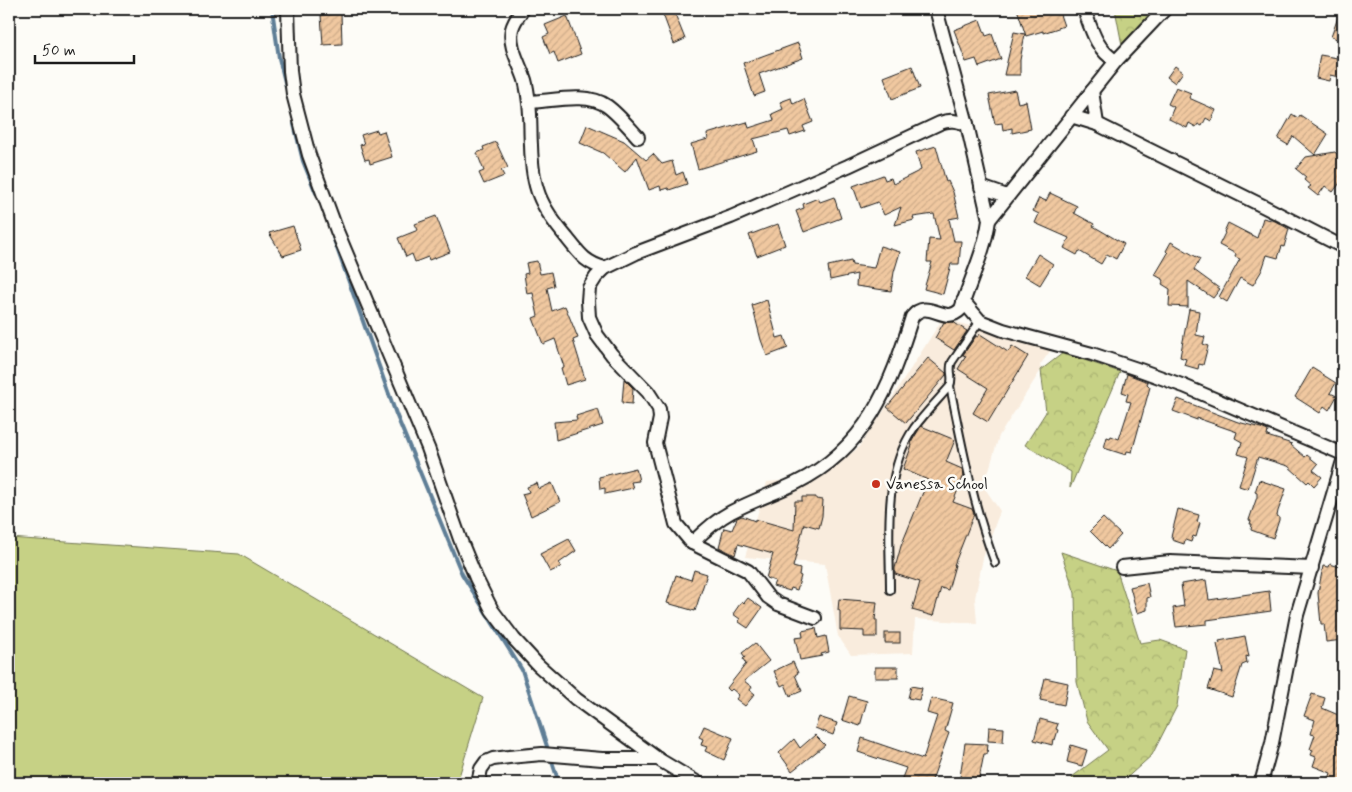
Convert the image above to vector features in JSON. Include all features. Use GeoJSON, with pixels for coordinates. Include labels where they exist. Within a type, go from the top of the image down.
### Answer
{"type":"FeatureCollection","features":[{"type":"Feature","properties":{"kind":"street"},"geometry":{"type":"LineString","coordinates":[[288,9],[290,70],[293,94],[309,155],[337,231],[428,448],[460,539],[492,610],[514,640],[538,666],[576,699],[658,759],[698,783]]}},
{"type":"Feature","properties":{"kind":"street"},"geometry":{"type":"LineString","coordinates":[[523,9],[512,30],[512,42],[525,82],[529,102],[534,182],[541,203],[581,256],[588,262],[605,268]]}},
{"type":"Feature","properties":{"kind":"street"},"geometry":{"type":"LineString","coordinates":[[936,9],[967,124],[989,220]]}},
{"type":"Feature","properties":{"kind":"street"},"geometry":{"type":"LineString","coordinates":[[1084,9],[1094,36],[1102,50],[1116,60]]}},
{"type":"Feature","properties":{"kind":"street"},"geometry":{"type":"LineString","coordinates":[[692,543],[708,527],[730,512],[813,474],[842,451],[862,430],[881,400],[890,380],[915,312],[920,309],[929,309],[948,316],[961,309],[981,252],[989,220],[1116,60],[1165,9]]}},
{"type":"Feature","properties":{"kind":"street"},"geometry":{"type":"LineString","coordinates":[[1092,91],[1097,124]]}},
{"type":"Feature","properties":{"kind":"street"},"geometry":{"type":"LineString","coordinates":[[529,102],[584,98],[596,100],[606,105],[638,137]]}},
{"type":"Feature","properties":{"kind":"street"},"geometry":{"type":"LineString","coordinates":[[1071,116],[1097,124],[1343,247]]}},
{"type":"Feature","properties":{"kind":"street"},"geometry":{"type":"LineString","coordinates":[[815,618],[778,604],[768,597],[748,571],[692,543],[676,524],[665,477],[656,450],[656,437],[660,418],[659,409],[648,392],[612,355],[597,335],[589,317],[588,300],[590,288],[596,277],[605,268],[649,248],[731,217],[848,166],[946,120],[967,124]]}},
{"type":"Feature","properties":{"kind":"street"},"geometry":{"type":"LineString","coordinates":[[981,187],[1007,196]]}},
{"type":"Feature","properties":{"kind":"street"},"geometry":{"type":"LineString","coordinates":[[963,301],[980,321],[1003,330],[1092,354],[1184,386],[1343,454]]}},
{"type":"Feature","properties":{"kind":"street"},"geometry":{"type":"LineString","coordinates":[[1261,783],[1272,743],[1297,615],[1343,461]]}},
{"type":"Feature","properties":{"kind":"street"},"geometry":{"type":"LineString","coordinates":[[1122,567],[1170,562],[1312,568]]}},
{"type":"Feature","properties":{"kind":"street"},"geometry":{"type":"LineString","coordinates":[[478,783],[481,769],[486,762],[493,759],[542,754],[602,759],[658,759]]}},
{"type":"Feature","properties":{"kind":"lane"},"geometry":{"type":"LineString","coordinates":[[890,590],[891,498],[897,466],[914,428],[950,386],[952,379],[950,366],[980,321]]}},
{"type":"Feature","properties":{"kind":"lane"},"geometry":{"type":"LineString","coordinates":[[950,386],[968,477],[980,522],[995,563]]}},
{"type":"Feature","properties":{"kind":"shaded area","name":"Vanessa School"},"geometry":{"type":"Polygon","coordinates":[[[943,318],[1051,350],[1040,365],[1041,370],[999,436],[984,487],[1000,511],[983,558],[975,598],[977,623],[915,619],[913,653],[851,655],[838,636],[825,564],[745,557],[767,482],[820,477],[858,448],[943,318]]]}},
{"type":"Feature","properties":{"kind":"green space"},"geometry":{"type":"Polygon","coordinates":[[[1115,9],[1157,9],[1122,45],[1115,9]]]}},
{"type":"Feature","properties":{"kind":"green space"},"geometry":{"type":"Polygon","coordinates":[[[1063,353],[1120,372],[1070,488],[1071,472],[1025,445],[1046,412],[1041,370],[1063,353]]]}},
{"type":"Feature","properties":{"kind":"green space"},"geometry":{"type":"Polygon","coordinates":[[[9,538],[239,554],[483,698],[457,783],[9,783],[9,538]]]}},
{"type":"Feature","properties":{"kind":"green space"},"geometry":{"type":"Polygon","coordinates":[[[1061,552],[1117,571],[1140,643],[1160,640],[1185,649],[1177,706],[1152,755],[1121,783],[1074,783],[1072,777],[1108,750],[1087,721],[1077,682],[1075,593],[1061,552]]]}},
{"type":"Feature","properties":{"kind":"building"},"geometry":{"type":"Polygon","coordinates":[[[661,9],[673,9],[685,39],[674,44],[661,9]]]}},
{"type":"Feature","properties":{"kind":"building"},"geometry":{"type":"Polygon","coordinates":[[[1017,9],[1058,9],[1064,26],[1026,36],[1017,9]]]}},
{"type":"Feature","properties":{"kind":"building"},"geometry":{"type":"Polygon","coordinates":[[[1341,9],[1343,9],[1343,41],[1331,37],[1341,9]]]}},
{"type":"Feature","properties":{"kind":"building"},"geometry":{"type":"Polygon","coordinates":[[[341,13],[342,44],[323,45],[321,15],[341,13]]]}},
{"type":"Feature","properties":{"kind":"building"},"geometry":{"type":"Polygon","coordinates":[[[567,16],[581,54],[558,63],[554,52],[550,54],[543,37],[549,34],[545,25],[567,16]]]}},
{"type":"Feature","properties":{"kind":"building"},"geometry":{"type":"Polygon","coordinates":[[[980,20],[986,36],[992,34],[1001,59],[979,67],[976,59],[966,62],[954,30],[980,20]]]}},
{"type":"Feature","properties":{"kind":"building"},"geometry":{"type":"Polygon","coordinates":[[[1014,32],[1025,34],[1020,60],[1020,75],[1004,75],[1014,32]]]}},
{"type":"Feature","properties":{"kind":"building"},"geometry":{"type":"Polygon","coordinates":[[[798,43],[803,58],[759,74],[765,92],[754,96],[743,63],[798,43]]]}},
{"type":"Feature","properties":{"kind":"building"},"geometry":{"type":"Polygon","coordinates":[[[1320,55],[1343,59],[1343,78],[1330,75],[1329,81],[1316,78],[1320,55]]]}},
{"type":"Feature","properties":{"kind":"building"},"geometry":{"type":"Polygon","coordinates":[[[912,66],[920,88],[892,99],[884,77],[912,66]]]}},
{"type":"Feature","properties":{"kind":"building"},"geometry":{"type":"Polygon","coordinates":[[[1175,66],[1183,72],[1175,83],[1167,77],[1175,66]]]}},
{"type":"Feature","properties":{"kind":"building"},"geometry":{"type":"Polygon","coordinates":[[[1176,87],[1191,93],[1189,98],[1216,110],[1211,121],[1206,118],[1202,126],[1198,124],[1196,127],[1189,123],[1187,128],[1169,119],[1174,107],[1168,104],[1176,87]]]}},
{"type":"Feature","properties":{"kind":"building"},"geometry":{"type":"Polygon","coordinates":[[[1015,90],[1018,103],[1026,101],[1031,129],[1012,133],[1012,128],[1003,130],[1002,123],[995,124],[989,95],[1015,90]]]}},
{"type":"Feature","properties":{"kind":"building"},"geometry":{"type":"Polygon","coordinates":[[[791,98],[793,104],[804,99],[813,122],[803,126],[805,131],[790,136],[788,130],[753,139],[757,151],[698,169],[691,144],[708,139],[707,134],[747,122],[749,128],[774,120],[772,114],[783,109],[780,102],[791,98]]]}},
{"type":"Feature","properties":{"kind":"building"},"geometry":{"type":"Polygon","coordinates":[[[1292,114],[1298,118],[1300,115],[1328,134],[1315,155],[1293,136],[1288,145],[1278,139],[1292,114]]]}},
{"type":"Feature","properties":{"kind":"building"},"geometry":{"type":"Polygon","coordinates":[[[587,125],[624,141],[646,160],[653,154],[662,164],[672,161],[676,175],[683,172],[687,184],[669,190],[668,188],[661,190],[660,186],[649,190],[637,157],[625,172],[603,153],[580,143],[587,125]]]}},
{"type":"Feature","properties":{"kind":"building"},"geometry":{"type":"Polygon","coordinates":[[[377,130],[378,133],[384,131],[392,157],[370,164],[369,159],[365,160],[360,145],[364,144],[361,135],[377,130]]]}},
{"type":"Feature","properties":{"kind":"building"},"geometry":{"type":"Polygon","coordinates":[[[496,142],[508,168],[501,170],[504,176],[484,184],[479,173],[484,171],[477,153],[484,150],[483,147],[496,142]]]}},
{"type":"Feature","properties":{"kind":"building"},"geometry":{"type":"Polygon","coordinates":[[[936,146],[946,182],[948,181],[953,192],[959,217],[949,219],[954,241],[961,241],[959,264],[951,264],[943,294],[924,289],[932,262],[927,262],[929,239],[940,240],[934,214],[913,217],[914,220],[895,225],[901,207],[884,215],[878,202],[861,208],[853,186],[883,175],[885,180],[891,178],[893,184],[921,170],[916,152],[936,146]]]}},
{"type":"Feature","properties":{"kind":"building"},"geometry":{"type":"Polygon","coordinates":[[[1335,152],[1343,161],[1343,179],[1333,192],[1325,186],[1318,196],[1308,188],[1311,186],[1304,180],[1306,177],[1296,169],[1306,157],[1335,152]]]}},
{"type":"Feature","properties":{"kind":"building"},"geometry":{"type":"Polygon","coordinates":[[[1050,193],[1077,206],[1074,213],[1124,244],[1116,259],[1107,254],[1101,264],[1079,251],[1077,255],[1064,248],[1069,238],[1035,223],[1039,214],[1033,211],[1039,198],[1046,201],[1050,193]]]}},
{"type":"Feature","properties":{"kind":"building"},"geometry":{"type":"Polygon","coordinates":[[[834,197],[841,218],[804,232],[796,211],[804,208],[803,204],[818,198],[820,202],[834,197]]]}},
{"type":"Feature","properties":{"kind":"building"},"geometry":{"type":"Polygon","coordinates":[[[436,216],[450,252],[429,260],[428,257],[415,262],[412,254],[406,257],[398,238],[418,230],[415,224],[436,216]]]}},
{"type":"Feature","properties":{"kind":"building"},"geometry":{"type":"Polygon","coordinates":[[[1263,218],[1275,221],[1289,229],[1284,247],[1282,246],[1278,258],[1267,255],[1262,270],[1253,285],[1240,278],[1227,302],[1219,297],[1240,259],[1235,257],[1236,254],[1219,245],[1224,232],[1228,223],[1257,238],[1263,218]]]}},
{"type":"Feature","properties":{"kind":"building"},"geometry":{"type":"Polygon","coordinates":[[[778,224],[785,245],[757,256],[749,235],[778,224]]]}},
{"type":"Feature","properties":{"kind":"building"},"geometry":{"type":"Polygon","coordinates":[[[293,226],[301,250],[283,256],[269,233],[293,226]]]}},
{"type":"Feature","properties":{"kind":"building"},"geometry":{"type":"Polygon","coordinates":[[[1171,242],[1200,259],[1194,270],[1220,289],[1213,298],[1188,281],[1188,307],[1169,306],[1170,289],[1162,284],[1164,280],[1155,275],[1168,253],[1166,251],[1171,242]]]}},
{"type":"Feature","properties":{"kind":"building"},"geometry":{"type":"Polygon","coordinates":[[[880,246],[900,252],[891,291],[856,286],[857,274],[830,280],[828,266],[851,261],[852,265],[874,268],[880,246]]]}},
{"type":"Feature","properties":{"kind":"building"},"geometry":{"type":"Polygon","coordinates":[[[1038,254],[1053,264],[1040,285],[1025,276],[1038,254]]]}},
{"type":"Feature","properties":{"kind":"building"},"geometry":{"type":"Polygon","coordinates":[[[537,261],[540,274],[551,272],[554,286],[547,288],[552,311],[565,306],[578,338],[573,340],[585,379],[566,385],[561,368],[564,367],[555,339],[543,344],[533,318],[538,316],[533,293],[527,294],[524,274],[528,273],[526,263],[537,261]]]}},
{"type":"Feature","properties":{"kind":"building"},"geometry":{"type":"Polygon","coordinates":[[[767,300],[777,338],[784,336],[788,348],[767,356],[752,305],[767,300]]]}},
{"type":"Feature","properties":{"kind":"building"},"geometry":{"type":"Polygon","coordinates":[[[1189,309],[1199,311],[1196,335],[1205,337],[1203,344],[1208,346],[1203,365],[1199,364],[1198,369],[1184,365],[1186,359],[1180,357],[1189,309]]]}},
{"type":"Feature","properties":{"kind":"building"},"geometry":{"type":"Polygon","coordinates":[[[944,322],[953,322],[967,331],[954,350],[935,338],[944,322]]]}},
{"type":"Feature","properties":{"kind":"building"},"geometry":{"type":"Polygon","coordinates":[[[980,334],[1008,352],[1012,346],[1028,356],[988,422],[973,413],[988,388],[958,369],[966,356],[963,355],[976,336],[978,337],[980,334]]]}},
{"type":"Feature","properties":{"kind":"building"},"geometry":{"type":"Polygon","coordinates":[[[928,358],[946,375],[906,423],[887,407],[928,358]]]}},
{"type":"Feature","properties":{"kind":"building"},"geometry":{"type":"Polygon","coordinates":[[[1312,368],[1336,383],[1330,393],[1337,396],[1329,410],[1324,406],[1320,413],[1295,397],[1312,368]]]}},
{"type":"Feature","properties":{"kind":"building"},"geometry":{"type":"Polygon","coordinates":[[[1127,374],[1148,382],[1147,384],[1150,387],[1132,452],[1127,451],[1126,455],[1104,448],[1107,437],[1110,438],[1111,436],[1119,439],[1131,402],[1126,401],[1128,394],[1122,392],[1127,374]]]}},
{"type":"Feature","properties":{"kind":"building"},"geometry":{"type":"Polygon","coordinates":[[[624,379],[633,388],[632,404],[622,403],[624,379]]]}},
{"type":"Feature","properties":{"kind":"building"},"geometry":{"type":"Polygon","coordinates":[[[1178,399],[1238,422],[1261,428],[1268,431],[1267,436],[1292,444],[1305,457],[1307,455],[1318,464],[1313,470],[1322,477],[1314,486],[1309,481],[1307,483],[1288,466],[1258,457],[1248,489],[1239,486],[1248,457],[1238,454],[1242,442],[1235,438],[1237,432],[1173,411],[1178,399]]]}},
{"type":"Feature","properties":{"kind":"building"},"geometry":{"type":"Polygon","coordinates":[[[598,409],[603,425],[556,440],[554,422],[577,420],[576,416],[598,409]]]}},
{"type":"Feature","properties":{"kind":"building"},"geometry":{"type":"Polygon","coordinates":[[[921,426],[955,440],[946,462],[962,469],[964,475],[953,502],[972,509],[974,514],[954,565],[948,590],[941,588],[933,616],[912,610],[920,582],[895,574],[901,546],[928,480],[903,469],[912,441],[921,426]]]}},
{"type":"Feature","properties":{"kind":"building"},"geometry":{"type":"Polygon","coordinates":[[[636,468],[639,481],[631,482],[633,488],[605,494],[605,488],[600,489],[599,477],[636,468]]]}},
{"type":"Feature","properties":{"kind":"building"},"geometry":{"type":"Polygon","coordinates":[[[1259,480],[1286,489],[1278,511],[1277,516],[1279,520],[1273,538],[1251,530],[1252,524],[1250,524],[1251,521],[1249,520],[1257,497],[1255,492],[1259,480]]]}},
{"type":"Feature","properties":{"kind":"building"},"geometry":{"type":"Polygon","coordinates":[[[537,483],[539,489],[552,483],[560,502],[531,516],[522,494],[529,492],[527,487],[537,483]]]}},
{"type":"Feature","properties":{"kind":"building"},"geometry":{"type":"Polygon","coordinates":[[[802,497],[816,497],[816,499],[823,500],[819,528],[804,524],[793,567],[800,569],[799,575],[801,576],[797,590],[791,588],[790,591],[773,586],[775,581],[766,578],[773,554],[738,544],[735,555],[719,547],[724,528],[732,530],[737,518],[742,516],[794,530],[795,501],[802,501],[802,497]]]}},
{"type":"Feature","properties":{"kind":"building"},"geometry":{"type":"Polygon","coordinates":[[[1178,509],[1199,515],[1197,522],[1200,523],[1196,537],[1193,536],[1191,542],[1185,540],[1184,544],[1172,540],[1173,537],[1171,537],[1178,509]]]}},
{"type":"Feature","properties":{"kind":"building"},"geometry":{"type":"Polygon","coordinates":[[[1103,518],[1121,535],[1108,549],[1090,531],[1103,518]]]}},
{"type":"Feature","properties":{"kind":"building"},"geometry":{"type":"Polygon","coordinates":[[[569,539],[576,551],[559,563],[561,567],[550,572],[540,554],[569,539]]]}},
{"type":"Feature","properties":{"kind":"building"},"geometry":{"type":"Polygon","coordinates":[[[1330,564],[1343,568],[1343,640],[1326,642],[1324,624],[1321,624],[1318,593],[1323,566],[1329,567],[1330,564]]]}},
{"type":"Feature","properties":{"kind":"building"},"geometry":{"type":"Polygon","coordinates":[[[694,570],[707,574],[695,611],[667,603],[676,575],[691,580],[694,570]]]}},
{"type":"Feature","properties":{"kind":"building"},"geometry":{"type":"Polygon","coordinates":[[[1206,580],[1209,600],[1269,591],[1271,611],[1207,620],[1207,624],[1176,627],[1173,608],[1184,606],[1181,584],[1206,580]]]}},
{"type":"Feature","properties":{"kind":"building"},"geometry":{"type":"Polygon","coordinates":[[[1147,583],[1150,597],[1147,598],[1147,610],[1137,613],[1130,587],[1147,583]]]}},
{"type":"Feature","properties":{"kind":"building"},"geometry":{"type":"Polygon","coordinates":[[[748,598],[762,608],[748,628],[739,622],[740,619],[733,614],[742,601],[744,603],[748,598]]]}},
{"type":"Feature","properties":{"kind":"building"},"geometry":{"type":"Polygon","coordinates":[[[839,599],[877,602],[875,620],[877,620],[877,637],[864,637],[864,631],[840,630],[839,599]]]}},
{"type":"Feature","properties":{"kind":"building"},"geometry":{"type":"Polygon","coordinates":[[[816,628],[818,638],[826,636],[829,652],[821,654],[822,656],[800,660],[795,638],[803,637],[802,631],[816,628]]]}},
{"type":"Feature","properties":{"kind":"building"},"geometry":{"type":"Polygon","coordinates":[[[885,633],[900,633],[900,643],[885,643],[885,633]]]}},
{"type":"Feature","properties":{"kind":"building"},"geometry":{"type":"Polygon","coordinates":[[[1245,636],[1249,657],[1246,656],[1247,663],[1242,665],[1232,697],[1208,689],[1214,671],[1223,673],[1217,644],[1220,643],[1219,641],[1245,636]]]}},
{"type":"Feature","properties":{"kind":"building"},"geometry":{"type":"Polygon","coordinates":[[[755,643],[769,661],[744,681],[752,687],[750,690],[755,694],[745,706],[736,699],[739,695],[732,689],[730,691],[727,688],[746,664],[742,653],[755,643]]]}},
{"type":"Feature","properties":{"kind":"building"},"geometry":{"type":"Polygon","coordinates":[[[793,662],[798,673],[795,675],[802,691],[790,696],[785,684],[781,686],[774,671],[793,662]]]}},
{"type":"Feature","properties":{"kind":"building"},"geometry":{"type":"Polygon","coordinates":[[[875,667],[898,667],[898,678],[875,678],[875,667]]]}},
{"type":"Feature","properties":{"kind":"building"},"geometry":{"type":"Polygon","coordinates":[[[1045,678],[1068,683],[1064,705],[1040,700],[1045,678]]]}},
{"type":"Feature","properties":{"kind":"building"},"geometry":{"type":"Polygon","coordinates":[[[911,686],[922,688],[919,700],[908,698],[911,686]]]}},
{"type":"Feature","properties":{"kind":"building"},"geometry":{"type":"Polygon","coordinates":[[[1312,694],[1325,698],[1322,708],[1343,717],[1343,783],[1329,779],[1331,773],[1313,766],[1316,757],[1311,755],[1313,750],[1310,749],[1315,735],[1311,734],[1315,720],[1304,716],[1312,694]]]}},
{"type":"Feature","properties":{"kind":"building"},"geometry":{"type":"Polygon","coordinates":[[[849,696],[867,701],[860,726],[842,720],[849,696]]]}},
{"type":"Feature","properties":{"kind":"building"},"geometry":{"type":"Polygon","coordinates":[[[931,698],[953,703],[945,731],[949,733],[931,783],[900,783],[906,768],[858,752],[862,738],[923,759],[937,716],[927,713],[931,698]]]}},
{"type":"Feature","properties":{"kind":"building"},"geometry":{"type":"Polygon","coordinates":[[[819,717],[837,723],[833,735],[815,728],[819,717]]]}},
{"type":"Feature","properties":{"kind":"building"},"geometry":{"type":"Polygon","coordinates":[[[1040,719],[1058,724],[1056,729],[1058,730],[1052,745],[1034,740],[1040,719]]]}},
{"type":"Feature","properties":{"kind":"building"},"geometry":{"type":"Polygon","coordinates":[[[704,726],[733,738],[724,760],[705,751],[707,747],[701,745],[703,739],[699,737],[704,726]]]}},
{"type":"Feature","properties":{"kind":"building"},"geometry":{"type":"Polygon","coordinates":[[[989,727],[1004,728],[1003,742],[988,741],[989,727]]]}},
{"type":"Feature","properties":{"kind":"building"},"geometry":{"type":"Polygon","coordinates":[[[815,735],[825,745],[792,771],[779,753],[794,739],[800,748],[815,735]]]}},
{"type":"Feature","properties":{"kind":"building"},"geometry":{"type":"Polygon","coordinates":[[[965,743],[988,744],[987,754],[984,754],[979,779],[975,778],[974,780],[960,777],[965,743]]]}},
{"type":"Feature","properties":{"kind":"building"},"geometry":{"type":"Polygon","coordinates":[[[1071,745],[1087,750],[1082,766],[1067,762],[1071,745]]]}},
{"type":"Feature","properties":{"kind":"waterway"},"geometry":{"type":"LineString","coordinates":[[272,9],[279,58],[287,90]]}},
{"type":"Feature","properties":{"kind":"waterway"},"geometry":{"type":"LineString","coordinates":[[294,124],[303,161],[316,193]]}},
{"type":"Feature","properties":{"kind":"waterway"},"geometry":{"type":"LineString","coordinates":[[333,237],[396,414],[462,574],[522,670],[559,783]]}},
{"type":"Feature","properties":{"kind":"place","name":"Vanessa School"},"geometry":{"type":"Point","coordinates":[876,484]}}]}
